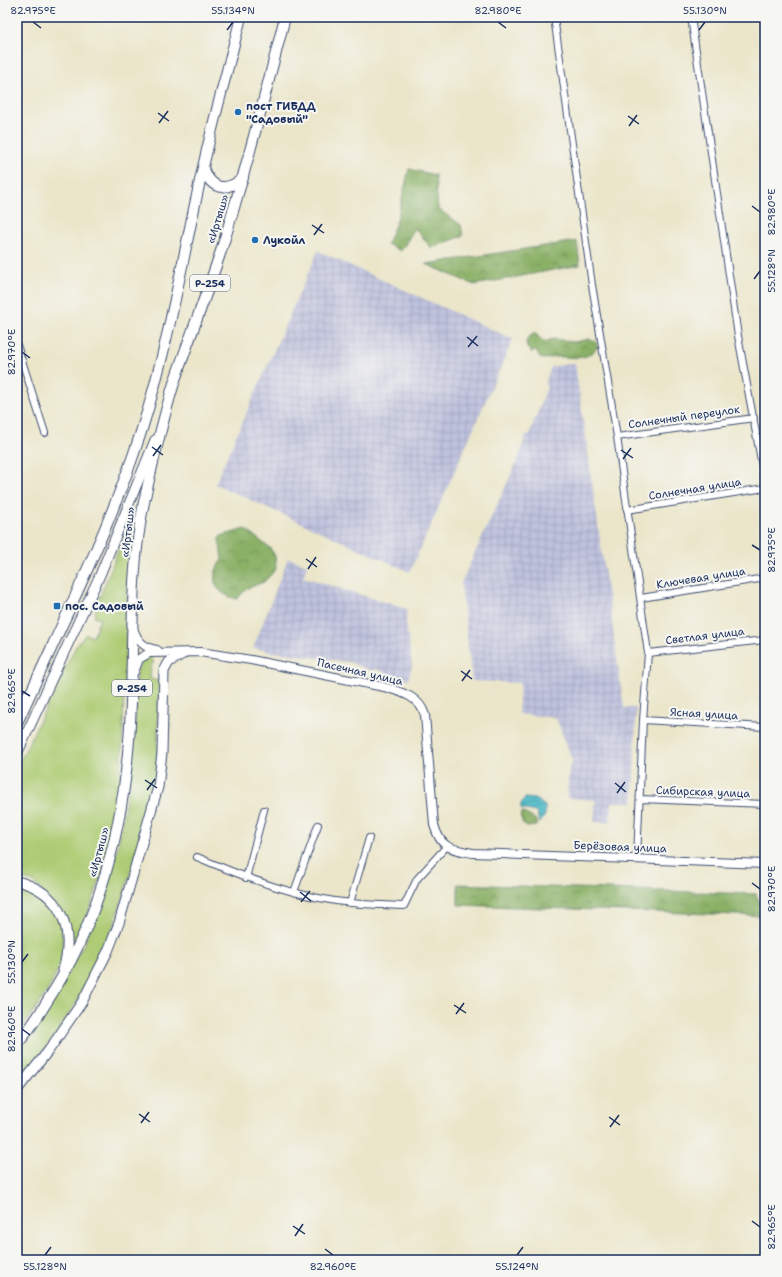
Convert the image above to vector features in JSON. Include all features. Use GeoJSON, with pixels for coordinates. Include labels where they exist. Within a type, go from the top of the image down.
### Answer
{"type":"FeatureCollection","features":[{"type":"Feature","properties":{"kind":"highway","name":"«Иртыш»"},"geometry":{"type":"LineString","coordinates":[[17,723],[88,569],[134,455],[171,320],[203,168],[241,17]]}},
{"type":"Feature","properties":{"kind":"highway","name":"«Иртыш»"},"geometry":{"type":"LineString","coordinates":[[17,1044],[60,982],[89,922],[108,869],[120,816],[130,740],[133,624],[137,554],[146,493],[173,386],[215,267],[243,178],[285,17]]}},
{"type":"Feature","properties":{"kind":"highway"},"geometry":{"type":"LineString","coordinates":[[203,168],[206,176],[216,185],[228,187],[234,185],[243,178]]}},
{"type":"Feature","properties":{"kind":"main road"},"geometry":{"type":"LineString","coordinates":[[17,754],[119,531],[150,454],[173,386]]}},
{"type":"Feature","properties":{"kind":"main road"},"geometry":{"type":"LineString","coordinates":[[133,624],[136,638],[141,643],[149,648],[165,652]]}},
{"type":"Feature","properties":{"kind":"main road"},"geometry":{"type":"LineString","coordinates":[[130,740],[135,666],[146,654],[165,652]]}},
{"type":"Feature","properties":{"kind":"main road","name":"Пасечная улица"},"geometry":{"type":"LineString","coordinates":[[165,652],[183,654],[200,652],[251,660],[384,687],[402,692],[414,698],[419,702],[425,715],[434,825],[441,841],[446,847]]}},
{"type":"Feature","properties":{"kind":"main road"},"geometry":{"type":"LineString","coordinates":[[17,1090],[49,1050],[82,1002],[108,951],[119,923],[158,787],[162,753],[164,671],[169,662],[183,654]]}},
{"type":"Feature","properties":{"kind":"main road","name":"Берёзовая улица"},"geometry":{"type":"LineString","coordinates":[[446,847],[473,853],[765,864]]}},
{"type":"Feature","properties":{"kind":"main road"},"geometry":{"type":"LineString","coordinates":[[17,881],[27,883],[44,893],[60,912],[66,928],[68,946],[60,982]]}},
{"type":"Feature","properties":{"kind":"street"},"geometry":{"type":"LineString","coordinates":[[554,17],[592,285],[617,437],[648,653],[643,720],[637,858]]}},
{"type":"Feature","properties":{"kind":"street"},"geometry":{"type":"LineString","coordinates":[[691,17],[737,328],[765,482]]}},
{"type":"Feature","properties":{"kind":"street"},"geometry":{"type":"LineString","coordinates":[[17,345],[45,433]]}},
{"type":"Feature","properties":{"kind":"street","name":"Солнечный переулок"},"geometry":{"type":"LineString","coordinates":[[617,437],[754,418]]}},
{"type":"Feature","properties":{"kind":"street","name":"Солнечная улица"},"geometry":{"type":"LineString","coordinates":[[628,510],[765,488]]}},
{"type":"Feature","properties":{"kind":"street","name":"Ключевая улица"},"geometry":{"type":"LineString","coordinates":[[641,598],[765,578]]}},
{"type":"Feature","properties":{"kind":"street","name":"Светлая улица"},"geometry":{"type":"LineString","coordinates":[[648,653],[765,640]]}},
{"type":"Feature","properties":{"kind":"street"},"geometry":{"type":"LineString","coordinates":[[17,701],[33,687]]}},
{"type":"Feature","properties":{"kind":"street","name":"Ясная улица"},"geometry":{"type":"LineString","coordinates":[[643,720],[765,727]]}},
{"type":"Feature","properties":{"kind":"street","name":"Сибирская улица"},"geometry":{"type":"LineString","coordinates":[[640,799],[765,804]]}},
{"type":"Feature","properties":{"kind":"street"},"geometry":{"type":"LineString","coordinates":[[246,878],[264,810]]}},
{"type":"Feature","properties":{"kind":"street"},"geometry":{"type":"LineString","coordinates":[[294,892],[318,825]]}},
{"type":"Feature","properties":{"kind":"street"},"geometry":{"type":"LineString","coordinates":[[350,903],[369,838]]}},
{"type":"Feature","properties":{"kind":"street"},"geometry":{"type":"LineString","coordinates":[[197,857],[246,878],[294,892],[350,903],[404,906],[417,879],[446,847]]}},
{"type":"Feature","properties":{"kind":"shaded area"},"geometry":{"type":"Polygon","coordinates":[[[318,251],[513,339],[410,572],[215,484],[318,251]]]}},
{"type":"Feature","properties":{"kind":"shaded area"},"geometry":{"type":"Polygon","coordinates":[[[575,363],[624,708],[636,708],[633,802],[612,802],[610,822],[594,822],[596,800],[567,798],[569,766],[573,762],[556,718],[518,714],[520,683],[472,681],[461,583],[519,457],[526,435],[529,435],[547,387],[545,384],[551,367],[575,363]]]}},
{"type":"Feature","properties":{"kind":"shaded area"},"geometry":{"type":"Polygon","coordinates":[[[288,558],[307,565],[303,577],[407,609],[406,622],[412,666],[408,680],[375,669],[373,671],[348,662],[253,648],[288,558]]]}},
{"type":"Feature","properties":{"kind":"green space"},"geometry":{"type":"Polygon","coordinates":[[[409,169],[435,175],[438,209],[461,225],[463,236],[431,248],[415,228],[401,251],[387,244],[397,220],[409,169]]]}},
{"type":"Feature","properties":{"kind":"green space"},"geometry":{"type":"Polygon","coordinates":[[[577,241],[580,265],[474,285],[426,264],[577,241]]]}},
{"type":"Feature","properties":{"kind":"green space"},"geometry":{"type":"Polygon","coordinates":[[[535,333],[544,342],[553,339],[574,342],[589,339],[595,341],[598,347],[593,352],[583,357],[556,357],[542,359],[536,351],[531,352],[527,348],[526,341],[532,334],[535,333]]]}},
{"type":"Feature","properties":{"kind":"green space"},"geometry":{"type":"Polygon","coordinates":[[[139,498],[128,586],[121,780],[115,821],[102,874],[84,924],[71,949],[69,927],[34,882],[17,877],[17,767],[76,646],[86,634],[93,637],[100,619],[94,616],[99,599],[139,498]]]}},
{"type":"Feature","properties":{"kind":"green space"},"geometry":{"type":"Polygon","coordinates":[[[245,529],[270,548],[275,556],[276,569],[264,582],[248,588],[237,599],[223,593],[218,589],[215,572],[222,559],[219,538],[221,536],[245,529]]]}},
{"type":"Feature","properties":{"kind":"green space"},"geometry":{"type":"Polygon","coordinates":[[[151,657],[154,663],[151,665],[150,679],[159,681],[157,769],[153,790],[119,911],[100,957],[82,994],[56,1034],[17,1084],[17,1052],[46,1013],[85,942],[105,892],[118,846],[134,753],[137,671],[142,662],[151,657]]]}},
{"type":"Feature","properties":{"kind":"green space"},"geometry":{"type":"Polygon","coordinates":[[[522,812],[535,819],[538,823],[536,826],[527,827],[523,824],[520,815],[522,812]]]}},
{"type":"Feature","properties":{"kind":"green space"},"geometry":{"type":"Polygon","coordinates":[[[458,884],[756,894],[761,905],[765,905],[765,916],[458,905],[458,884]]]}},
{"type":"Feature","properties":{"kind":"green space"},"geometry":{"type":"Polygon","coordinates":[[[17,885],[35,891],[44,897],[51,905],[57,914],[60,924],[63,935],[63,945],[62,956],[56,975],[41,1001],[17,1034],[17,885]]]}},
{"type":"Feature","properties":{"kind":"water"},"geometry":{"type":"Polygon","coordinates":[[[525,798],[535,799],[545,806],[545,815],[540,823],[536,812],[521,809],[521,804],[525,798]]]}},
{"type":"Feature","properties":{"kind":"place","name":"пост ГИБДД \"Садовый\""},"geometry":{"type":"Point","coordinates":[238,112]}},
{"type":"Feature","properties":{"kind":"place","name":"Лукойл"},"geometry":{"type":"Point","coordinates":[255,240]}},
{"type":"Feature","properties":{"kind":"place","name":"пос. Садовый"},"geometry":{"type":"Point","coordinates":[57,606]}}]}
